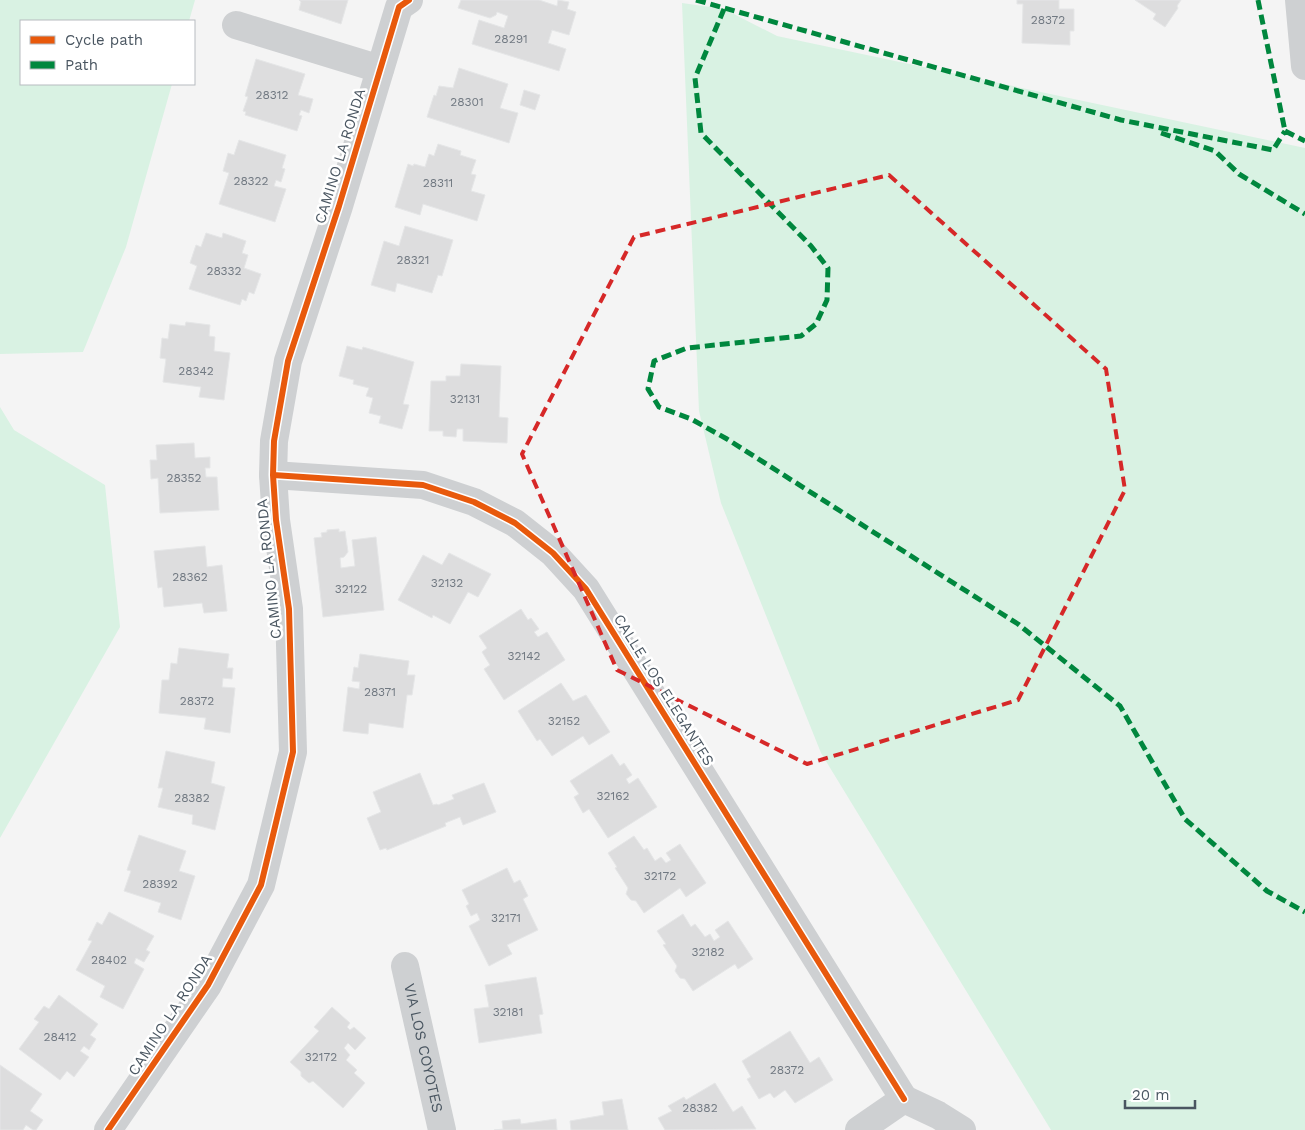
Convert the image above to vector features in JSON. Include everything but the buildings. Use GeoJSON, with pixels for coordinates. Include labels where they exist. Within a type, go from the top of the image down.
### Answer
{"type":"FeatureCollection","features":[{"type":"Feature","properties":{"kind":"street"},"geometry":{"type":"LineString","coordinates":[[1299,0],[1305,66]]}},
{"type":"Feature","properties":{"kind":"street","name":"CAMINO LA RONDA"},"geometry":{"type":"LineString","coordinates":[[108,1130],[208,985],[261,885],[293,752],[288,608],[276,520],[273,475],[274,441],[288,362],[336,215],[401,2]]}},
{"type":"Feature","properties":{"kind":"street"},"geometry":{"type":"LineString","coordinates":[[236,25],[380,69]]}},
{"type":"Feature","properties":{"kind":"street","name":"CALLE LOS ELEGANTES"},"geometry":{"type":"LineString","coordinates":[[273,475],[423,485],[474,502],[515,523],[553,553],[586,589],[904,1099]]}},
{"type":"Feature","properties":{"kind":"street","name":"VIA LOS COYOTES"},"geometry":{"type":"LineString","coordinates":[[405,966],[442,1130]]}},
{"type":"Feature","properties":{"kind":"street"},"geometry":{"type":"LineString","coordinates":[[858,1130],[904,1099],[938,1115],[962,1130]]}},
{"type":"Feature","properties":{"kind":"highlighted area"},"geometry":{"type":"Polygon","coordinates":[[[889,175],[1106,369],[1125,490],[1018,700],[807,764],[617,670],[522,454],[634,237],[889,175]]]}},
{"type":"Feature","properties":{"kind":"green space"},"geometry":{"type":"Polygon","coordinates":[[[0,0],[195,0],[189,20],[20,20],[20,85],[172,85],[126,247],[83,352],[0,354],[0,0]]]}},
{"type":"Feature","properties":{"kind":"green space"},"geometry":{"type":"Polygon","coordinates":[[[682,3],[724,9],[777,36],[1305,148],[1305,1130],[1051,1130],[821,753],[721,503],[699,411],[682,3]]]}},
{"type":"Feature","properties":{"kind":"green space"},"geometry":{"type":"Polygon","coordinates":[[[0,407],[14,430],[105,485],[120,627],[0,838],[0,407]]]}},
{"type":"Feature","properties":{"kind":"marked path"},"geometry":{"type":"LineString","coordinates":[[696,0],[1121,120],[1273,150],[1285,131]]}},
{"type":"Feature","properties":{"kind":"marked path"},"geometry":{"type":"LineString","coordinates":[[1258,0],[1285,131]]}},
{"type":"Feature","properties":{"kind":"marked path"},"geometry":{"type":"LineString","coordinates":[[724,9],[695,78],[701,133],[811,246],[828,268],[827,300],[816,324],[801,336],[687,348],[654,361],[648,389],[659,407],[691,419],[727,439],[1018,624],[1120,706],[1185,819],[1267,891],[1305,912]]}},
{"type":"Feature","properties":{"kind":"marked path"},"geometry":{"type":"LineString","coordinates":[[1285,131],[1305,141]]}},
{"type":"Feature","properties":{"kind":"marked path"},"geometry":{"type":"LineString","coordinates":[[1161,133],[1215,151],[1239,174],[1305,214]]}},
{"type":"Feature","properties":{"kind":"cycle path"},"geometry":{"type":"LineString","coordinates":[[108,1130],[208,985],[261,885],[293,752],[289,609],[276,520],[273,475],[274,441],[288,361],[339,206],[399,7],[409,0]]}},
{"type":"Feature","properties":{"kind":"cycle path"},"geometry":{"type":"LineString","coordinates":[[273,475],[423,485],[474,502],[515,523],[553,553],[586,589],[904,1099]]}}]}
